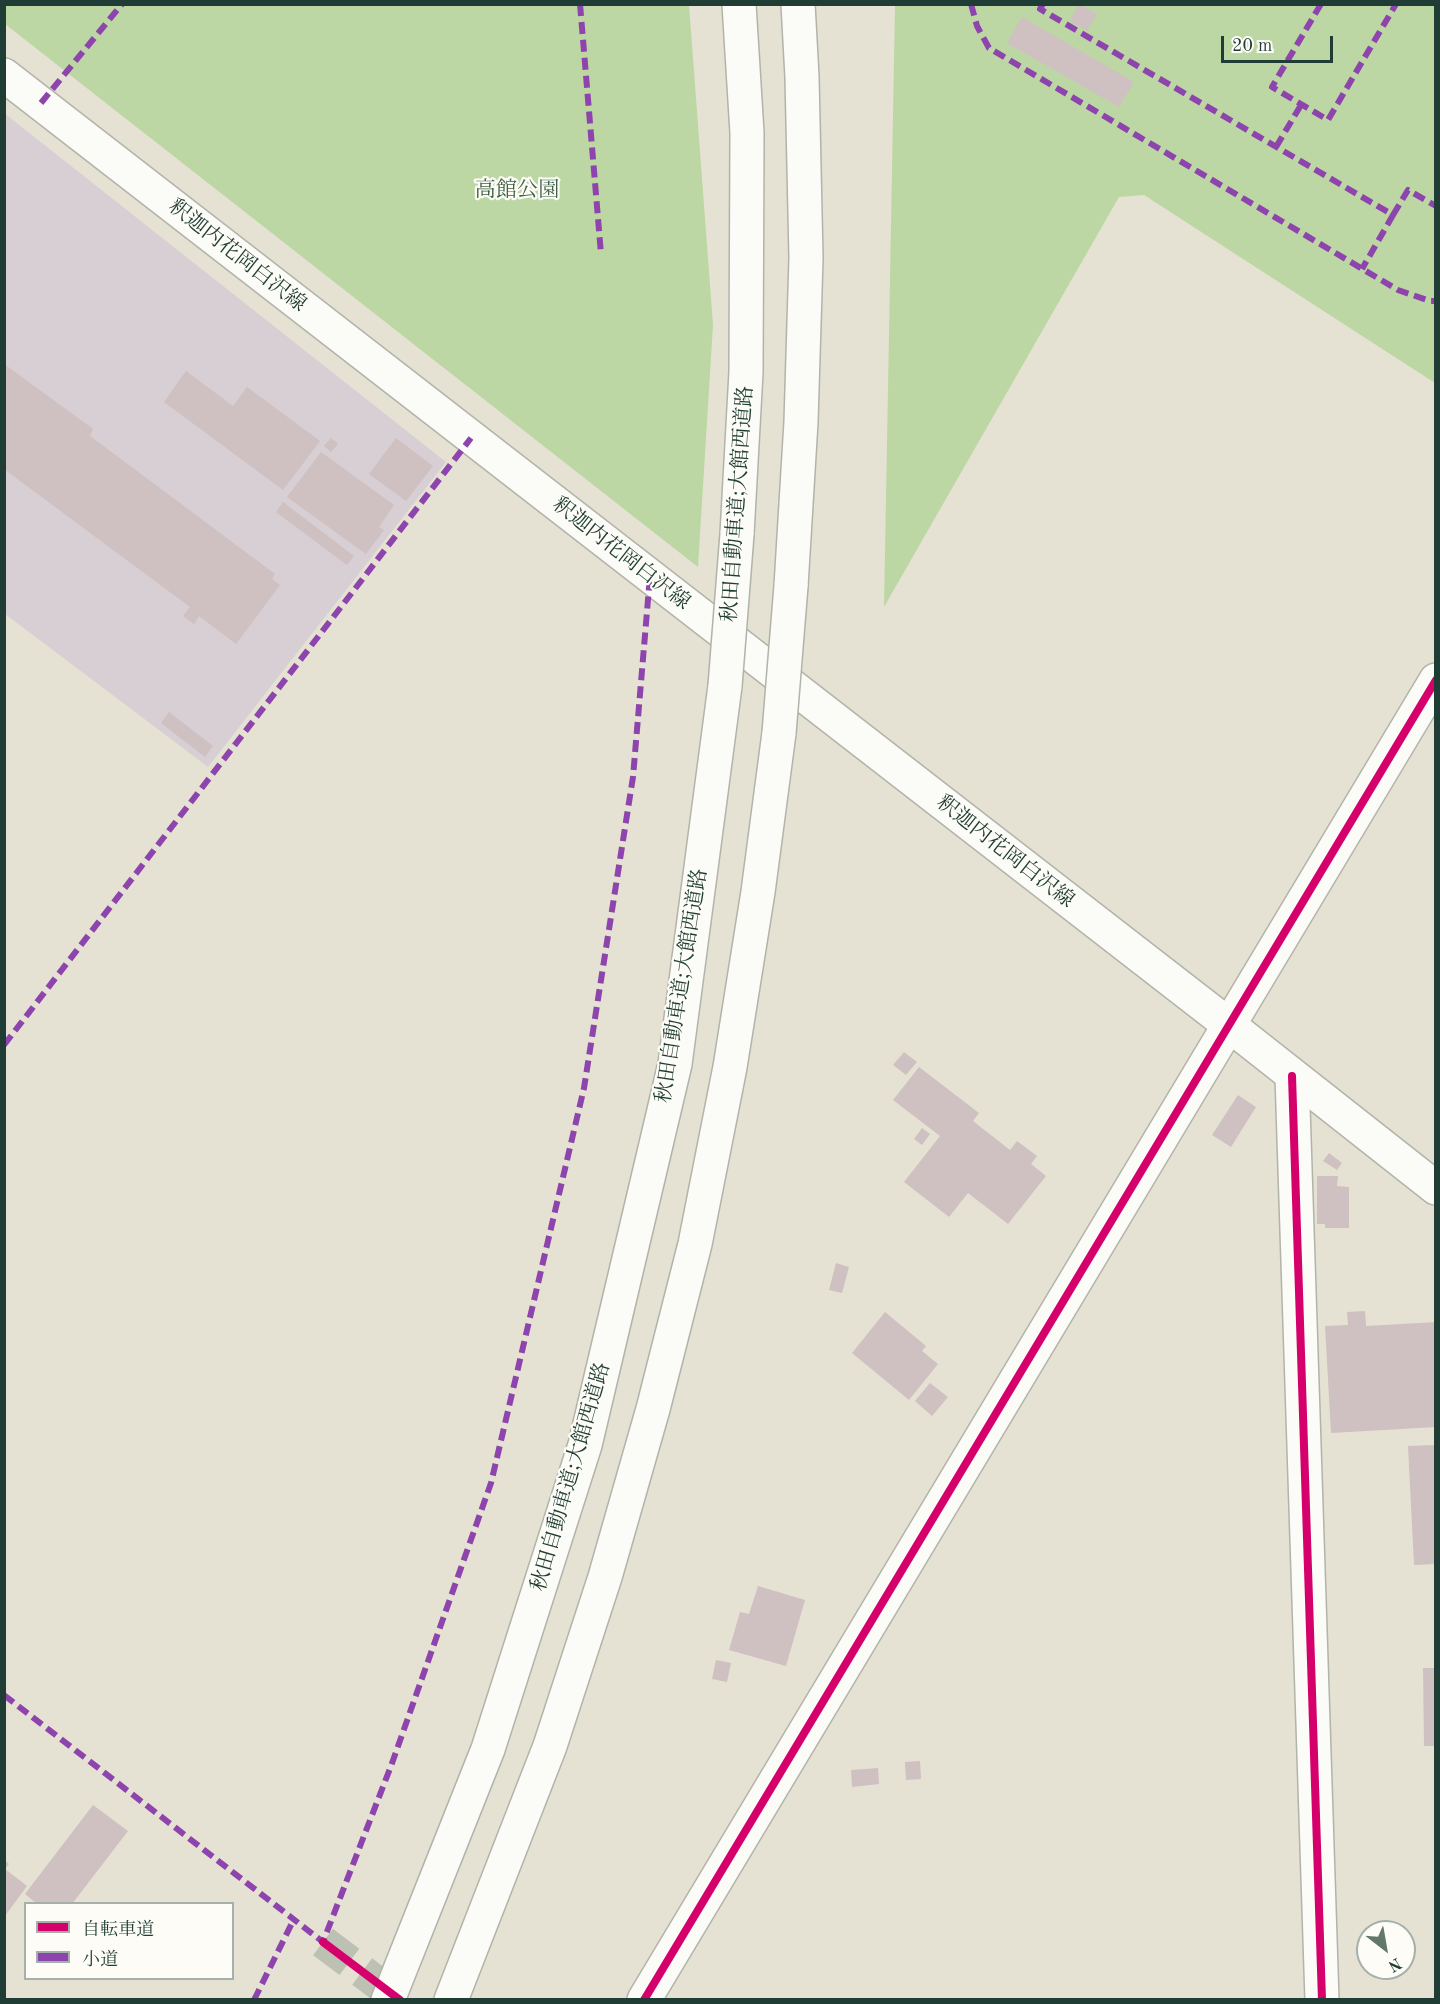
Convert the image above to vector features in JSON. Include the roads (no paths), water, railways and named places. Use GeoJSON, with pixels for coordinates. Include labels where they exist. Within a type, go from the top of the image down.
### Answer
{"type":"FeatureCollection","features":[{"type":"Feature","properties":{"kind":"main road","name":"秋田自動車道;大館西道路"},"geometry":{"type":"LineString","coordinates":[[390,1993],[488,1749],[585,1445],[675,1064],[725,686],[736,534],[747,348],[747,132],[740,4]]}},
{"type":"Feature","properties":{"kind":"main road"},"geometry":{"type":"LineString","coordinates":[[452,2000],[550,1746],[605,1577],[653,1409],[695,1244],[730,1067],[758,892],[779,733],[791,586],[801,422],[806,258],[798,4]]}},
{"type":"Feature","properties":{"kind":"main road","name":"釈迦内花岡白沢線"},"geometry":{"type":"LineString","coordinates":[[4,75],[1436,1188]]}},
{"type":"Feature","properties":{"kind":"main road"},"geometry":{"type":"LineString","coordinates":[[644,2000],[1436,680]]}},
{"type":"Feature","properties":{"kind":"main road"},"geometry":{"type":"LineString","coordinates":[[1292,1076],[1322,2000]]}},
{"type":"Feature","properties":{"kind":"tunnel"},"geometry":{"type":"LineString","coordinates":[[323,1942],[400,2000]]}},
{"type":"Feature","properties":{"kind":"park label","name":"高館公園"},"geometry":{"type":"Point","coordinates":[517,190]}}]}
